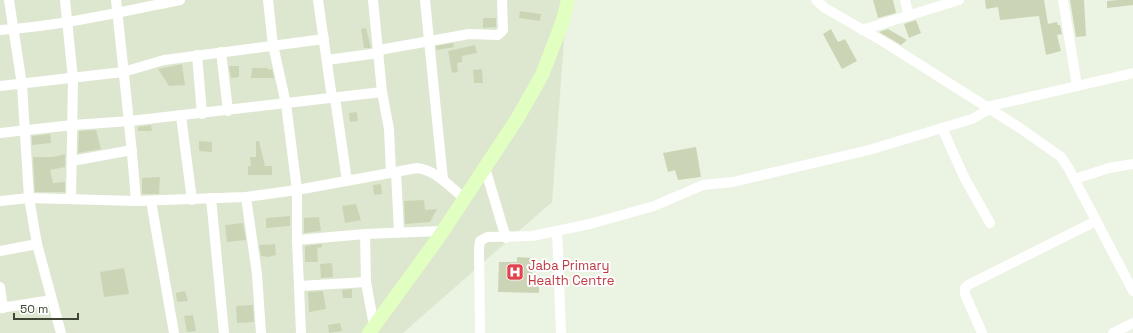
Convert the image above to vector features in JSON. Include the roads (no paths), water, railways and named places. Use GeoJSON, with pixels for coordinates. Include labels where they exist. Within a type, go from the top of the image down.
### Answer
{"type":"FeatureCollection","features":[{"type":"Feature","properties":{"kind":"main road"},"geometry":{"type":"LineString","coordinates":[[372,330],[442,231],[517,120],[542,75],[562,23],[568,0]]}},
{"type":"Feature","properties":{"kind":"street"},"geometry":{"type":"LineString","coordinates":[[9,0],[22,85],[29,198],[37,244],[61,333]]}},
{"type":"Feature","properties":{"kind":"street"},"geometry":{"type":"LineString","coordinates":[[65,0],[66,23],[73,79],[72,199]]}},
{"type":"Feature","properties":{"kind":"street"},"geometry":{"type":"LineString","coordinates":[[116,0],[122,72],[130,122],[136,201]]}},
{"type":"Feature","properties":{"kind":"street"},"geometry":{"type":"LineString","coordinates":[[0,30],[66,23],[117,14],[180,0]]}},
{"type":"Feature","properties":{"kind":"street"},"geometry":{"type":"LineString","coordinates":[[268,0],[273,45],[286,104],[297,190],[297,240],[301,333]]}},
{"type":"Feature","properties":{"kind":"street"},"geometry":{"type":"LineString","coordinates":[[318,0],[347,181]]}},
{"type":"Feature","properties":{"kind":"street"},"geometry":{"type":"LineString","coordinates":[[372,0],[379,52],[382,92],[389,129],[399,232]]}},
{"type":"Feature","properties":{"kind":"street"},"geometry":{"type":"LineString","coordinates":[[425,0],[443,180]]}},
{"type":"Feature","properties":{"kind":"street"},"geometry":{"type":"LineString","coordinates":[[327,60],[379,52],[469,34],[498,35],[503,30],[502,0]]}},
{"type":"Feature","properties":{"kind":"street"},"geometry":{"type":"LineString","coordinates":[[816,0],[825,8],[1020,128],[1060,157],[1075,179],[1133,291]]}},
{"type":"Feature","properties":{"kind":"street"},"geometry":{"type":"LineString","coordinates":[[904,0],[909,16]]}},
{"type":"Feature","properties":{"kind":"street"},"geometry":{"type":"LineString","coordinates":[[862,30],[959,0]]}},
{"type":"Feature","properties":{"kind":"street"},"geometry":{"type":"LineString","coordinates":[[1063,0],[1077,86]]}},
{"type":"Feature","properties":{"kind":"street"},"geometry":{"type":"LineString","coordinates":[[0,86],[22,85],[122,72],[164,60],[324,39]]}},
{"type":"Feature","properties":{"kind":"street"},"geometry":{"type":"LineString","coordinates":[[220,52],[228,111]]}},
{"type":"Feature","properties":{"kind":"street"},"geometry":{"type":"LineString","coordinates":[[196,55],[202,114]]}},
{"type":"Feature","properties":{"kind":"street"},"geometry":{"type":"LineString","coordinates":[[480,333],[479,249],[480,241],[487,237],[506,238],[532,236],[590,224],[654,206],[703,185],[733,182],[869,150],[972,119],[988,108],[1133,73]]}},
{"type":"Feature","properties":{"kind":"street"},"geometry":{"type":"LineString","coordinates":[[0,133],[24,129],[130,122],[382,92]]}},
{"type":"Feature","properties":{"kind":"street"},"geometry":{"type":"LineString","coordinates":[[181,116],[192,200]]}},
{"type":"Feature","properties":{"kind":"street"},"geometry":{"type":"LineString","coordinates":[[942,128],[965,179],[990,223]]}},
{"type":"Feature","properties":{"kind":"street"},"geometry":{"type":"LineString","coordinates":[[72,161],[132,150]]}},
{"type":"Feature","properties":{"kind":"street"},"geometry":{"type":"LineString","coordinates":[[1075,179],[1109,168],[1133,164]]}},
{"type":"Feature","properties":{"kind":"street"},"geometry":{"type":"LineString","coordinates":[[0,201],[29,198],[151,201],[246,197],[297,190],[417,168],[426,169],[443,180],[464,198]]}},
{"type":"Feature","properties":{"kind":"street"},"geometry":{"type":"LineString","coordinates":[[485,168],[506,238]]}},
{"type":"Feature","properties":{"kind":"street"},"geometry":{"type":"LineString","coordinates":[[246,197],[257,274],[261,333]]}},
{"type":"Feature","properties":{"kind":"street"},"geometry":{"type":"LineString","coordinates":[[211,198],[224,333]]}},
{"type":"Feature","properties":{"kind":"street"},"geometry":{"type":"LineString","coordinates":[[151,201],[174,333]]}},
{"type":"Feature","properties":{"kind":"street"},"geometry":{"type":"LineString","coordinates":[[982,333],[965,294],[965,288],[968,285],[1096,221]]}},
{"type":"Feature","properties":{"kind":"street"},"geometry":{"type":"LineString","coordinates":[[297,240],[365,234],[442,231]]}},
{"type":"Feature","properties":{"kind":"street"},"geometry":{"type":"LineString","coordinates":[[557,231],[562,333]]}},
{"type":"Feature","properties":{"kind":"street"},"geometry":{"type":"LineString","coordinates":[[365,234],[366,282],[372,330]]}},
{"type":"Feature","properties":{"kind":"street"},"geometry":{"type":"LineString","coordinates":[[0,251],[37,244]]}},
{"type":"Feature","properties":{"kind":"street"},"geometry":{"type":"LineString","coordinates":[[300,286],[366,282]]}},
{"type":"Feature","properties":{"kind":"street"},"geometry":{"type":"LineString","coordinates":[[0,287],[1,308],[52,300]]}},
{"type":"Feature","properties":{"kind":"street"},"geometry":{"type":"LineString","coordinates":[[1113,333],[1133,323]]}},
{"type":"Feature","properties":{"kind":"place","name":"Jaba Primary Health Centre"},"geometry":{"type":"Point","coordinates":[515,272]}}]}
